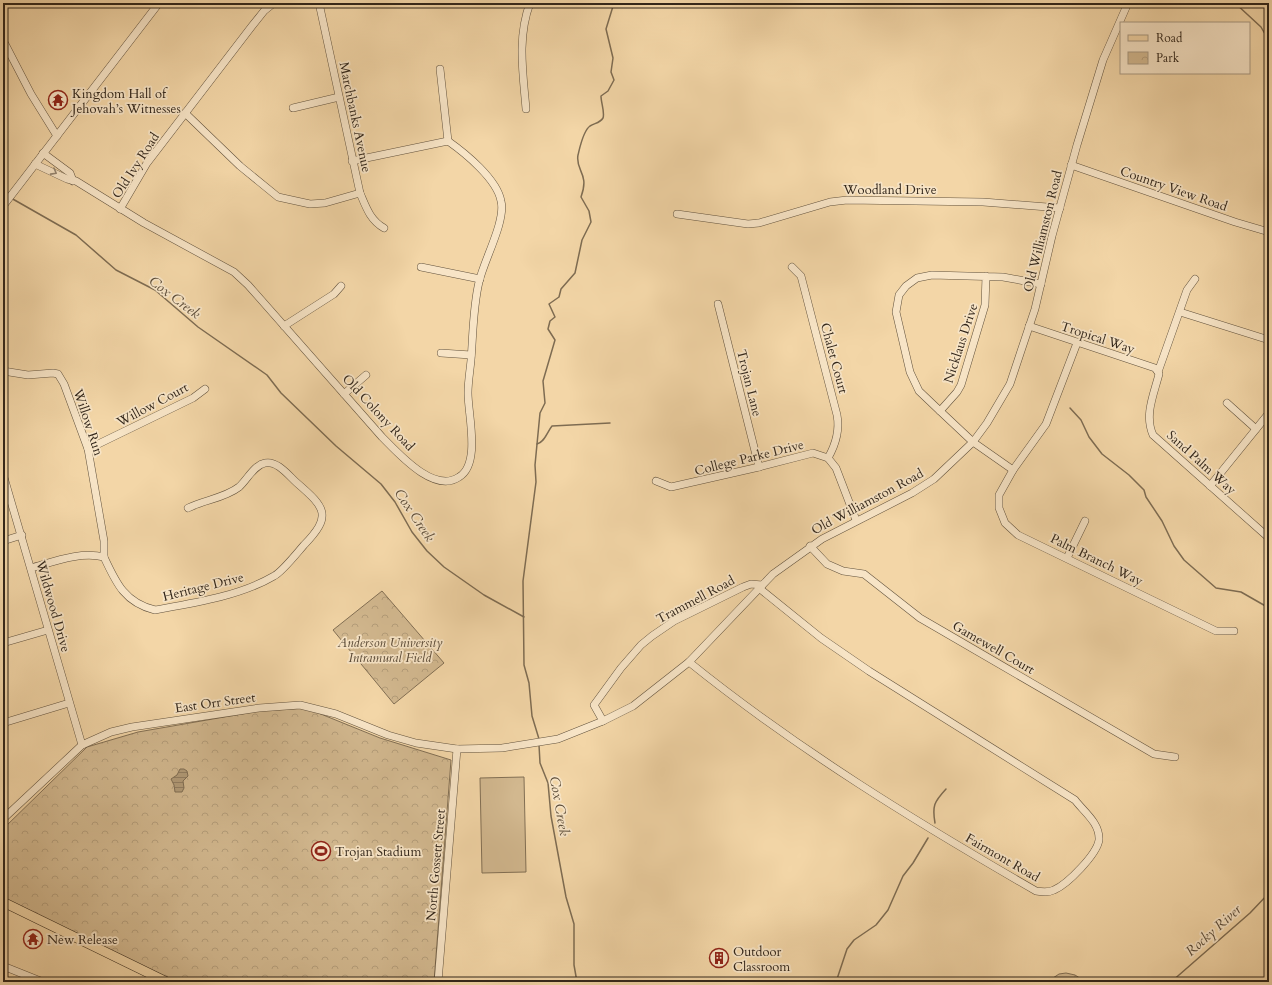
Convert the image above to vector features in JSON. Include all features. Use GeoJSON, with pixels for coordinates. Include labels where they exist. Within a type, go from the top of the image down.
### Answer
{"type":"FeatureCollection","features":[{"type":"Feature","properties":{"kind":"main road"},"geometry":{"type":"LineString","coordinates":[[3,902],[167,982]]}},
{"type":"Feature","properties":{"kind":"street"},"geometry":{"type":"LineString","coordinates":[[4,204],[158,3]]}},
{"type":"Feature","properties":{"kind":"street","name":"Old Ivy Road"},"geometry":{"type":"LineString","coordinates":[[120,209],[147,163],[260,16],[274,3]]}},
{"type":"Feature","properties":{"kind":"street","name":"Marchbanks Avenue"},"geometry":{"type":"LineString","coordinates":[[319,3],[327,33],[360,193],[376,224],[384,228]]}},
{"type":"Feature","properties":{"kind":"street"},"geometry":{"type":"LineString","coordinates":[[526,109],[521,38],[524,19],[530,3]]}},
{"type":"Feature","properties":{"kind":"street","name":"Old Williamston Road"},"geometry":{"type":"LineString","coordinates":[[457,749],[524,746],[558,739],[603,722],[632,706],[689,662],[773,574],[810,546],[856,520],[912,493],[934,479],[973,442],[987,423],[1010,384],[1029,326],[1071,165],[1103,60],[1128,3]]}},
{"type":"Feature","properties":{"kind":"street"},"geometry":{"type":"LineString","coordinates":[[3,40],[31,94],[57,136]]}},
{"type":"Feature","properties":{"kind":"street"},"geometry":{"type":"LineString","coordinates":[[352,160],[448,141],[440,69]]}},
{"type":"Feature","properties":{"kind":"street"},"geometry":{"type":"LineString","coordinates":[[293,108],[339,97]]}},
{"type":"Feature","properties":{"kind":"street"},"geometry":{"type":"LineString","coordinates":[[185,113],[240,166],[278,197],[310,204],[325,203],[360,193]]}},
{"type":"Feature","properties":{"kind":"street","name":"Old Colony Road"},"geometry":{"type":"LineString","coordinates":[[35,164],[67,179],[73,180],[120,209],[234,272],[248,285],[382,437],[411,464],[436,481],[449,482],[460,477],[466,472],[471,459],[472,438],[468,393],[471,355],[480,278],[501,218],[501,200],[495,187],[466,154],[448,141]]}},
{"type":"Feature","properties":{"kind":"street","name":"Old Colony Road"},"geometry":{"type":"LineString","coordinates":[[43,152],[70,173],[73,180]]}},
{"type":"Feature","properties":{"kind":"street","name":"Country View Road"},"geometry":{"type":"LineString","coordinates":[[1071,165],[1269,232]]}},
{"type":"Feature","properties":{"kind":"street","name":"Woodland Drive"},"geometry":{"type":"LineString","coordinates":[[677,214],[748,224],[759,223],[830,202],[847,200],[983,202],[1060,208]]}},
{"type":"Feature","properties":{"kind":"street"},"geometry":{"type":"LineString","coordinates":[[421,267],[480,278]]}},
{"type":"Feature","properties":{"kind":"street","name":"Chalet Court"},"geometry":{"type":"LineString","coordinates":[[792,267],[801,276],[837,415],[837,435],[834,447],[828,458]]}},
{"type":"Feature","properties":{"kind":"street"},"geometry":{"type":"LineString","coordinates":[[1013,470],[973,442],[919,391],[913,380],[896,312],[897,300],[906,286],[917,278],[923,276],[1003,277],[1041,284]]}},
{"type":"Feature","properties":{"kind":"street","name":"Nicklaus Drive"},"geometry":{"type":"LineString","coordinates":[[940,411],[957,392],[961,385],[985,305],[986,276]]}},
{"type":"Feature","properties":{"kind":"street","name":"Sand Palm Way"},"geometry":{"type":"LineString","coordinates":[[1195,279],[1187,290],[1158,372],[1159,374],[1149,411],[1148,425],[1153,435],[1268,536]]}},
{"type":"Feature","properties":{"kind":"street"},"geometry":{"type":"LineString","coordinates":[[284,326],[334,294],[342,286]]}},
{"type":"Feature","properties":{"kind":"street","name":"Trojan Lane"},"geometry":{"type":"LineString","coordinates":[[718,304],[759,468]]}},
{"type":"Feature","properties":{"kind":"street"},"geometry":{"type":"LineString","coordinates":[[1180,312],[1269,340]]}},
{"type":"Feature","properties":{"kind":"street","name":"Tropical Way"},"geometry":{"type":"LineString","coordinates":[[1029,326],[1155,368],[1158,372]]}},
{"type":"Feature","properties":{"kind":"street","name":"Palm Branch Way"},"geometry":{"type":"LineString","coordinates":[[1077,343],[1046,424],[1013,470],[999,495],[999,508],[1005,523],[1018,534],[1216,631],[1234,630]]}},
{"type":"Feature","properties":{"kind":"street"},"geometry":{"type":"LineString","coordinates":[[441,353],[471,355]]}},
{"type":"Feature","properties":{"kind":"street","name":"Willow Run"},"geometry":{"type":"LineString","coordinates":[[3,371],[21,374],[48,372],[58,374],[64,384],[88,450],[104,541],[104,557]]}},
{"type":"Feature","properties":{"kind":"street"},"geometry":{"type":"LineString","coordinates":[[344,394],[366,376]]}},
{"type":"Feature","properties":{"kind":"street","name":"Willow Court"},"geometry":{"type":"LineString","coordinates":[[88,450],[193,398],[204,389]]}},
{"type":"Feature","properties":{"kind":"street"},"geometry":{"type":"LineString","coordinates":[[1227,403],[1256,429]]}},
{"type":"Feature","properties":{"kind":"street"},"geometry":{"type":"LineString","coordinates":[[1210,486],[1269,413]]}},
{"type":"Feature","properties":{"kind":"street","name":"College Parke Drive"},"geometry":{"type":"LineString","coordinates":[[656,481],[671,487],[759,468],[813,453],[828,458]]}},
{"type":"Feature","properties":{"kind":"street"},"geometry":{"type":"LineString","coordinates":[[828,458],[836,468],[856,520]]}},
{"type":"Feature","properties":{"kind":"street","name":"Heritage Drive"},"geometry":{"type":"LineString","coordinates":[[104,557],[112,575],[129,598],[142,607],[155,610],[242,590],[276,576],[316,532],[323,519],[321,507],[302,487],[277,465],[269,463],[264,463],[249,475],[239,487],[188,508]]}},
{"type":"Feature","properties":{"kind":"street","name":"Wildwood Drive"},"geometry":{"type":"LineString","coordinates":[[3,474],[82,745]]}},
{"type":"Feature","properties":{"kind":"street"},"geometry":{"type":"LineString","coordinates":[[1067,558],[1085,521]]}},
{"type":"Feature","properties":{"kind":"street"},"geometry":{"type":"LineString","coordinates":[[3,541],[22,535]]}},
{"type":"Feature","properties":{"kind":"street","name":"Gamewell Court"},"geometry":{"type":"LineString","coordinates":[[810,546],[826,564],[843,571],[864,574],[920,618],[1154,754],[1175,757]]}},
{"type":"Feature","properties":{"kind":"street"},"geometry":{"type":"LineString","coordinates":[[31,568],[72,557],[96,555],[104,557]]}},
{"type":"Feature","properties":{"kind":"street","name":"Trammell Road"},"geometry":{"type":"LineString","coordinates":[[603,722],[594,705],[641,645],[674,621],[743,587],[751,584],[760,587]]}},
{"type":"Feature","properties":{"kind":"street","name":"Fairmont Road"},"geometry":{"type":"LineString","coordinates":[[689,662],[786,736],[838,770],[1036,891],[1046,892],[1055,890],[1085,864],[1096,851],[1099,839],[1092,819],[1075,800],[869,672],[821,638],[760,587]]}},
{"type":"Feature","properties":{"kind":"street"},"geometry":{"type":"LineString","coordinates":[[3,643],[48,630]]}},
{"type":"Feature","properties":{"kind":"street"},"geometry":{"type":"LineString","coordinates":[[3,723],[69,703]]}},
{"type":"Feature","properties":{"kind":"street","name":"East Orr Street"},"geometry":{"type":"LineString","coordinates":[[3,819],[82,745],[111,732],[132,727],[266,707],[300,705],[336,714],[388,735],[416,743],[457,749]]}},
{"type":"Feature","properties":{"kind":"street","name":"North Gossett Street"},"geometry":{"type":"LineString","coordinates":[[438,982],[457,749]]}},
{"type":"Feature","properties":{"kind":"street"},"geometry":{"type":"LineString","coordinates":[[3,966],[43,982]]}},
{"type":"Feature","properties":{"kind":"green space","name":"Anderson University Intramural Field"},"geometry":{"type":"Polygon","coordinates":[[[382,591],[444,663],[394,704],[333,630],[382,591]]]}},
{"type":"Feature","properties":{"kind":"green space"},"geometry":{"type":"Polygon","coordinates":[[[306,708],[380,738],[451,760],[434,982],[167,982],[3,900],[3,829],[87,747],[138,732],[259,711],[306,708]]]}},
{"type":"Feature","properties":{"kind":"green space"},"geometry":{"type":"Polygon","coordinates":[[[524,777],[526,872],[482,873],[480,778],[524,777]]]}},
{"type":"Feature","properties":{"kind":"green space"},"geometry":{"type":"Polygon","coordinates":[[[1066,973],[1075,975],[1086,982],[1047,982],[1059,974],[1066,973]]]}},
{"type":"Feature","properties":{"kind":"shaded area"},"geometry":{"type":"Polygon","coordinates":[[[180,769],[187,771],[188,776],[183,781],[184,788],[182,792],[175,792],[171,779],[177,775],[180,769]]]}},
{"type":"Feature","properties":{"kind":"waterway"},"geometry":{"type":"LineString","coordinates":[[539,739],[532,716],[529,683],[524,665],[523,581],[536,482],[535,465],[540,413],[545,403],[543,381],[555,340],[548,329],[550,321],[555,317],[549,304],[559,297],[561,289],[575,273],[582,240],[591,222],[589,211],[581,197],[584,183],[578,165],[578,155],[585,132],[590,126],[603,118],[604,113],[601,96],[608,91],[614,80],[611,72],[613,58],[606,29],[614,3]]}},
{"type":"Feature","properties":{"kind":"waterway"},"geometry":{"type":"LineString","coordinates":[[1235,3],[1261,27],[1269,41]]}},
{"type":"Feature","properties":{"kind":"waterway","name":"Cox Creek"},"geometry":{"type":"LineString","coordinates":[[3,193],[8,196]]}},
{"type":"Feature","properties":{"kind":"waterway","name":"Cox Creek"},"geometry":{"type":"LineString","coordinates":[[11,198],[76,235],[116,270],[155,290],[198,327],[267,375],[281,393],[336,446],[381,484],[395,502],[412,532],[427,551],[444,567],[484,595],[524,617]]}},
{"type":"Feature","properties":{"kind":"waterway"},"geometry":{"type":"LineString","coordinates":[[1070,408],[1081,420],[1089,437],[1102,454],[1129,475],[1144,490],[1146,497],[1162,521],[1174,546],[1184,560],[1216,588],[1241,592],[1269,608]]}},
{"type":"Feature","properties":{"kind":"waterway"},"geometry":{"type":"LineString","coordinates":[[537,444],[544,439],[552,426],[610,423]]}},
{"type":"Feature","properties":{"kind":"waterway","name":"Cox Creek"},"geometry":{"type":"LineString","coordinates":[[539,745],[540,763],[548,783],[551,816],[566,897],[574,924],[574,965],[577,982]]}},
{"type":"Feature","properties":{"kind":"waterway"},"geometry":{"type":"LineString","coordinates":[[935,823],[935,804],[946,789]]}},
{"type":"Feature","properties":{"kind":"waterway"},"geometry":{"type":"LineString","coordinates":[[836,982],[847,949],[854,940],[876,925],[888,910],[903,876],[913,863],[928,838]]}},
{"type":"Feature","properties":{"kind":"waterway","name":"Rocky River"},"geometry":{"type":"LineString","coordinates":[[1171,982],[1250,913],[1269,893]]}},
{"type":"Feature","properties":{"kind":"place","name":"Kingdom Hall of Jehovah’s Witnesses"},"geometry":{"type":"Point","coordinates":[58,100]}},
{"type":"Feature","properties":{"kind":"place","name":"Trojan Stadium"},"geometry":{"type":"Point","coordinates":[321,851]}},
{"type":"Feature","properties":{"kind":"place","name":"New Release"},"geometry":{"type":"Point","coordinates":[33,939]}},
{"type":"Feature","properties":{"kind":"place","name":"Outdoor Classroom"},"geometry":{"type":"Point","coordinates":[719,958]}}]}
